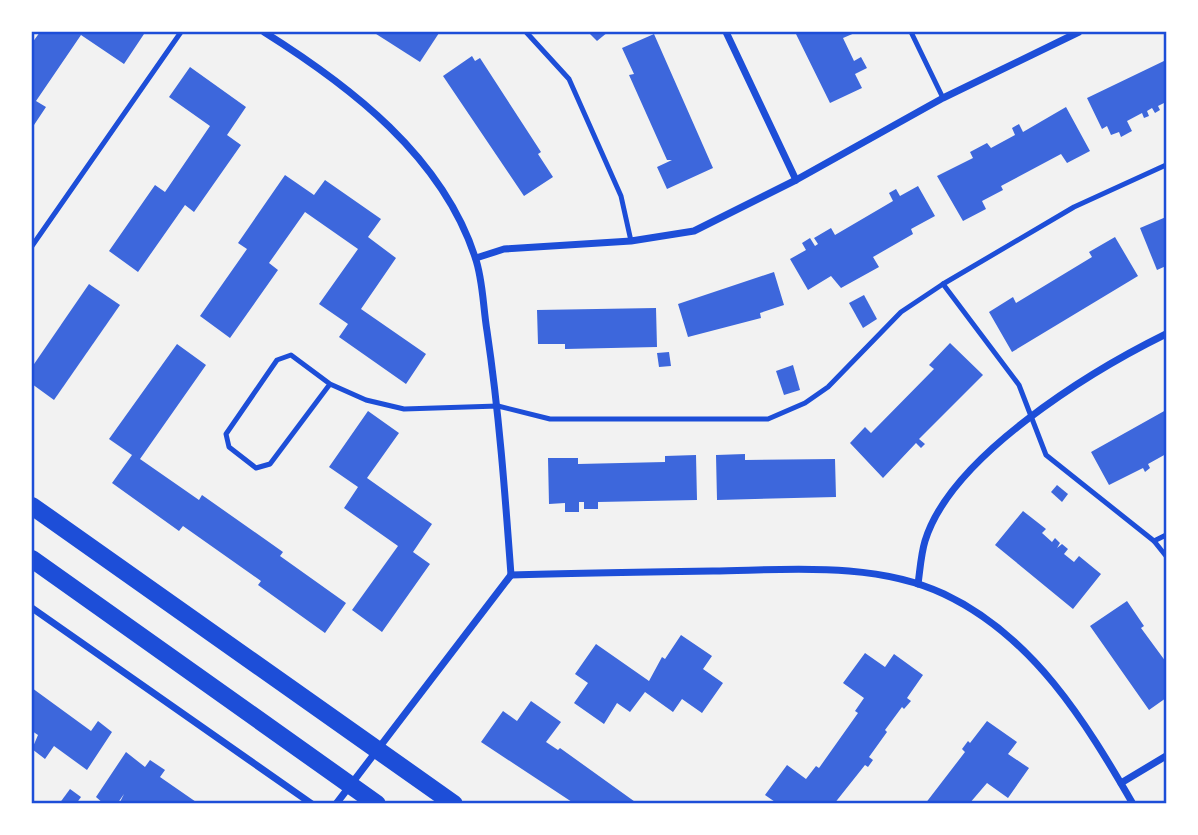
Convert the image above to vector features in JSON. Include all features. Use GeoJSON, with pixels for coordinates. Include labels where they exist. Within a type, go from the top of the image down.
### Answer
{"type":"FeatureCollection","features":[{"type":"Feature","properties":{"kind":"main road"},"geometry":{"type":"LineString","coordinates":[[32,506],[454,803]]}},
{"type":"Feature","properties":{"kind":"main road"},"geometry":{"type":"LineString","coordinates":[[32,559],[377,803]]}},
{"type":"Feature","properties":{"kind":"street"},"geometry":{"type":"LineString","coordinates":[[264,32],[327,72],[368,105],[397,136],[455,211],[476,258],[498,406],[511,575],[336,803]]}},
{"type":"Feature","properties":{"kind":"street"},"geometry":{"type":"LineString","coordinates":[[726,32],[796,180]]}},
{"type":"Feature","properties":{"kind":"street"},"geometry":{"type":"LineString","coordinates":[[476,258],[504,249],[631,241],[694,231],[796,180],[943,98],[1079,32]]}},
{"type":"Feature","properties":{"kind":"street"},"geometry":{"type":"LineString","coordinates":[[918,584],[925,541],[952,494],[978,463],[1030,417],[1090,376],[1167,334]]}},
{"type":"Feature","properties":{"kind":"street"},"geometry":{"type":"LineString","coordinates":[[511,575],[818,570],[855,573],[918,584],[944,594],[971,610],[1006,634],[1032,658],[1075,710],[1133,803]]}},
{"type":"Feature","properties":{"kind":"street"},"geometry":{"type":"LineString","coordinates":[[32,608],[312,803]]}},
{"type":"Feature","properties":{"kind":"street"},"geometry":{"type":"LineString","coordinates":[[1121,783],[1167,756]]}},
{"type":"Feature","properties":{"kind":"lane"},"geometry":{"type":"LineString","coordinates":[[32,246],[181,32]]}},
{"type":"Feature","properties":{"kind":"lane"},"geometry":{"type":"LineString","coordinates":[[526,32],[569,79],[621,196],[631,241]]}},
{"type":"Feature","properties":{"kind":"lane"},"geometry":{"type":"LineString","coordinates":[[911,32],[943,98]]}},
{"type":"Feature","properties":{"kind":"lane"},"geometry":{"type":"LineString","coordinates":[[330,384],[270,464],[256,468],[229,447],[226,434],[277,359],[291,355],[330,384],[366,400],[404,409],[498,406],[551,419],[768,419],[805,403],[828,387],[901,312],[943,285],[1074,207],[1167,165]]}},
{"type":"Feature","properties":{"kind":"lane"},"geometry":{"type":"LineString","coordinates":[[943,285],[1019,385],[1046,455],[1154,541],[1167,556]]}},
{"type":"Feature","properties":{"kind":"lane"},"geometry":{"type":"LineString","coordinates":[[1154,541],[1167,535]]}},
{"type":"Feature","properties":{"kind":"building"},"geometry":{"type":"Polygon","coordinates":[[[40,32],[144,34],[124,64],[81,35],[36,101],[46,107],[32,128],[32,43],[40,32]]]}},
{"type":"Feature","properties":{"kind":"building"},"geometry":{"type":"Polygon","coordinates":[[[373,32],[438,32],[439,33],[420,62],[373,32]]]}},
{"type":"Feature","properties":{"kind":"building"},"geometry":{"type":"Polygon","coordinates":[[[588,32],[608,32],[597,41],[588,32]]]}},
{"type":"Feature","properties":{"kind":"building"},"geometry":{"type":"Polygon","coordinates":[[[795,32],[857,32],[843,38],[854,61],[861,57],[867,68],[855,74],[862,88],[830,103],[795,32]]]}},
{"type":"Feature","properties":{"kind":"building"},"geometry":{"type":"Polygon","coordinates":[[[654,34],[713,168],[667,189],[657,167],[672,160],[667,160],[629,75],[634,74],[622,48],[654,34]]]}},
{"type":"Feature","properties":{"kind":"building"},"geometry":{"type":"Polygon","coordinates":[[[472,56],[475,61],[480,58],[541,152],[538,154],[553,177],[524,196],[443,76],[472,56]]]}},
{"type":"Feature","properties":{"kind":"building"},"geometry":{"type":"Polygon","coordinates":[[[1166,60],[1166,102],[1158,106],[1160,110],[1155,113],[1152,108],[1147,111],[1149,116],[1144,118],[1142,113],[1127,121],[1132,131],[1121,137],[1119,132],[1111,135],[1107,126],[1102,129],[1087,98],[1166,60]]]}},
{"type":"Feature","properties":{"kind":"building"},"geometry":{"type":"Polygon","coordinates":[[[190,67],[246,107],[227,135],[241,145],[194,212],[185,205],[138,272],[109,251],[155,185],[165,192],[210,126],[169,97],[190,67]]]}},
{"type":"Feature","properties":{"kind":"building"},"geometry":{"type":"Polygon","coordinates":[[[1066,107],[1090,151],[1067,163],[1061,154],[1001,186],[1003,190],[982,201],[986,209],[963,221],[937,176],[973,158],[970,152],[987,143],[991,148],[1015,135],[1012,128],[1019,124],[1023,132],[1066,107]]]}},
{"type":"Feature","properties":{"kind":"building"},"geometry":{"type":"Polygon","coordinates":[[[285,175],[314,195],[325,180],[381,219],[368,237],[396,258],[361,309],[426,354],[406,384],[339,337],[348,324],[319,304],[358,249],[305,212],[269,263],[278,270],[230,338],[200,316],[247,249],[238,243],[285,175]]]}},
{"type":"Feature","properties":{"kind":"building"},"geometry":{"type":"Polygon","coordinates":[[[918,186],[935,216],[911,229],[913,234],[873,257],[879,267],[841,288],[831,276],[808,290],[790,259],[806,250],[802,243],[810,238],[815,246],[818,244],[814,238],[831,228],[835,235],[893,201],[889,193],[896,189],[900,196],[918,186]]]}},
{"type":"Feature","properties":{"kind":"building"},"geometry":{"type":"Polygon","coordinates":[[[1166,217],[1166,266],[1157,270],[1140,228],[1166,217]]]}},
{"type":"Feature","properties":{"kind":"building"},"geometry":{"type":"Polygon","coordinates":[[[1115,237],[1138,276],[1012,352],[989,312],[1013,297],[1016,303],[1092,257],[1089,252],[1115,237]]]}},
{"type":"Feature","properties":{"kind":"building"},"geometry":{"type":"Polygon","coordinates":[[[774,272],[784,305],[760,313],[761,318],[688,337],[678,304],[774,272]]]}},
{"type":"Feature","properties":{"kind":"building"},"geometry":{"type":"Polygon","coordinates":[[[89,284],[120,305],[54,400],[32,384],[32,367],[89,284]]]}},
{"type":"Feature","properties":{"kind":"building"},"geometry":{"type":"Polygon","coordinates":[[[864,295],[877,319],[863,328],[849,303],[864,295]]]}},
{"type":"Feature","properties":{"kind":"building"},"geometry":{"type":"Polygon","coordinates":[[[656,308],[657,347],[565,349],[565,344],[538,344],[537,310],[656,308]]]}},
{"type":"Feature","properties":{"kind":"building"},"geometry":{"type":"Polygon","coordinates":[[[950,343],[983,375],[919,439],[925,444],[921,448],[916,443],[883,478],[850,443],[865,427],[871,433],[934,369],[929,365],[950,343]]]}},
{"type":"Feature","properties":{"kind":"building"},"geometry":{"type":"Polygon","coordinates":[[[177,344],[206,365],[140,459],[199,500],[202,495],[283,552],[280,556],[346,603],[325,633],[258,585],[261,581],[183,526],[179,531],[112,483],[132,455],[109,439],[177,344]]]}},
{"type":"Feature","properties":{"kind":"building"},"geometry":{"type":"Polygon","coordinates":[[[669,352],[671,366],[659,367],[657,353],[669,352]]]}},
{"type":"Feature","properties":{"kind":"building"},"geometry":{"type":"Polygon","coordinates":[[[793,365],[800,390],[784,395],[776,371],[793,365]]]}},
{"type":"Feature","properties":{"kind":"building"},"geometry":{"type":"Polygon","coordinates":[[[1166,410],[1166,454],[1148,464],[1150,468],[1145,472],[1143,468],[1109,485],[1091,452],[1166,410]]]}},
{"type":"Feature","properties":{"kind":"building"},"geometry":{"type":"Polygon","coordinates":[[[368,411],[399,433],[367,478],[432,524],[413,552],[430,564],[382,632],[352,610],[398,546],[344,508],[358,487],[329,467],[368,411]]]}},
{"type":"Feature","properties":{"kind":"building"},"geometry":{"type":"Polygon","coordinates":[[[745,454],[745,460],[835,459],[836,497],[717,500],[716,455],[745,454]]]}},
{"type":"Feature","properties":{"kind":"building"},"geometry":{"type":"Polygon","coordinates":[[[696,455],[697,500],[598,502],[598,509],[584,509],[584,502],[579,502],[579,512],[565,512],[565,503],[549,504],[548,458],[578,458],[578,464],[665,462],[665,456],[696,455]]]}},
{"type":"Feature","properties":{"kind":"building"},"geometry":{"type":"Polygon","coordinates":[[[1057,485],[1068,494],[1062,502],[1051,492],[1057,485]]]}},
{"type":"Feature","properties":{"kind":"building"},"geometry":{"type":"Polygon","coordinates":[[[1023,511],[1046,529],[1042,533],[1052,542],[1055,538],[1060,543],[1057,548],[1062,544],[1068,549],[1064,554],[1074,562],[1079,556],[1101,574],[1073,609],[995,545],[1023,511]]]}},
{"type":"Feature","properties":{"kind":"building"},"geometry":{"type":"Polygon","coordinates":[[[1127,601],[1144,626],[1141,628],[1166,662],[1166,698],[1149,710],[1090,626],[1127,601]]]}},
{"type":"Feature","properties":{"kind":"building"},"geometry":{"type":"Polygon","coordinates":[[[681,635],[712,656],[703,669],[723,683],[702,713],[682,699],[673,712],[645,692],[630,712],[617,703],[604,724],[574,703],[588,683],[575,674],[596,644],[649,681],[662,657],[665,659],[681,635]]]}},
{"type":"Feature","properties":{"kind":"building"},"geometry":{"type":"Polygon","coordinates":[[[865,653],[885,667],[894,654],[923,675],[907,698],[911,701],[904,709],[902,707],[885,730],[887,732],[869,757],[873,760],[868,767],[865,765],[834,804],[778,804],[765,795],[787,765],[806,779],[816,766],[819,768],[858,713],[855,711],[864,698],[843,683],[865,653]]]}},
{"type":"Feature","properties":{"kind":"building"},"geometry":{"type":"Polygon","coordinates":[[[32,688],[91,731],[98,721],[112,732],[87,770],[54,746],[45,759],[32,749],[38,735],[32,731],[32,688]]]}},
{"type":"Feature","properties":{"kind":"building"},"geometry":{"type":"Polygon","coordinates":[[[531,701],[561,722],[546,742],[558,750],[560,748],[638,804],[575,804],[481,742],[503,711],[517,721],[531,701]]]}},
{"type":"Feature","properties":{"kind":"building"},"geometry":{"type":"Polygon","coordinates":[[[987,721],[1017,742],[1008,754],[1029,768],[1008,798],[987,783],[969,804],[925,804],[965,752],[962,749],[987,721]]]}},
{"type":"Feature","properties":{"kind":"building"},"geometry":{"type":"Polygon","coordinates":[[[126,752],[145,767],[150,760],[165,770],[160,777],[199,804],[119,804],[124,794],[117,804],[104,804],[96,797],[126,752]]]}},
{"type":"Feature","properties":{"kind":"building"},"geometry":{"type":"Polygon","coordinates":[[[70,789],[81,797],[76,804],[59,804],[70,789]]]}}]}
